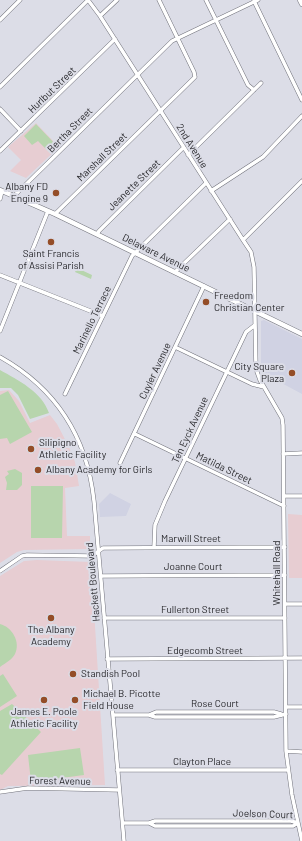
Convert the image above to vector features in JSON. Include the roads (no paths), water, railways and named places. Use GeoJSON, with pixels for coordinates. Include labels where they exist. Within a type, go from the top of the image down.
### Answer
{"type":"FeatureCollection","features":[{"type":"Feature","properties":{"kind":"main road"},"geometry":{"type":"LineString","coordinates":[[300,0],[302,4]]}},
{"type":"Feature","properties":{"kind":"main road","name":"Delaware Avenue"},"geometry":{"type":"LineString","coordinates":[[1,191],[55,214],[302,334]]}},
{"type":"Feature","properties":{"kind":"street"},"geometry":{"type":"LineString","coordinates":[[0,20],[20,0]]}},
{"type":"Feature","properties":{"kind":"street"},"geometry":{"type":"LineString","coordinates":[[0,87],[88,0]]}},
{"type":"Feature","properties":{"kind":"street","name":"2nd Avenue"},"geometry":{"type":"LineString","coordinates":[[88,0],[100,16],[183,148],[251,252],[254,267],[254,310]]}},
{"type":"Feature","properties":{"kind":"street"},"geometry":{"type":"LineString","coordinates":[[100,16],[117,0]]}},
{"type":"Feature","properties":{"kind":"street"},"geometry":{"type":"LineString","coordinates":[[159,0],[178,39]]}},
{"type":"Feature","properties":{"kind":"street"},"geometry":{"type":"LineString","coordinates":[[206,0],[248,84],[254,90]]}},
{"type":"Feature","properties":{"kind":"street"},"geometry":{"type":"LineString","coordinates":[[255,1],[302,99]]}},
{"type":"Feature","properties":{"kind":"street","name":"Bertha Street"},"geometry":{"type":"LineString","coordinates":[[14,196],[172,41],[255,1]]}},
{"type":"Feature","properties":{"kind":"street","name":"Hurlbut Street"},"geometry":{"type":"LineString","coordinates":[[0,152],[114,39]]}},
{"type":"Feature","properties":{"kind":"street","name":"Marshall Street"},"geometry":{"type":"LineString","coordinates":[[55,214],[191,82],[195,76],[178,39]]}},
{"type":"Feature","properties":{"kind":"street"},"geometry":{"type":"LineString","coordinates":[[188,155],[261,83]]}},
{"type":"Feature","properties":{"kind":"street"},"geometry":{"type":"LineString","coordinates":[[0,109],[21,131]]}},
{"type":"Feature","properties":{"kind":"street"},"geometry":{"type":"LineString","coordinates":[[211,191],[263,157],[302,116]]}},
{"type":"Feature","properties":{"kind":"street","name":"Jeanette Street"},"geometry":{"type":"LineString","coordinates":[[97,234],[99,230],[183,148]]}},
{"type":"Feature","properties":{"kind":"street"},"geometry":{"type":"LineString","coordinates":[[243,240],[302,181]]}},
{"type":"Feature","properties":{"kind":"street","name":"Marinello Terrace"},"geometry":{"type":"LineString","coordinates":[[65,394],[132,256],[206,183]]}},
{"type":"Feature","properties":{"kind":"street"},"geometry":{"type":"LineString","coordinates":[[0,199],[1,191]]}},
{"type":"Feature","properties":{"kind":"street"},"geometry":{"type":"LineString","coordinates":[[0,331],[48,211]]}},
{"type":"Feature","properties":{"kind":"street"},"geometry":{"type":"LineString","coordinates":[[175,272],[230,219]]}},
{"type":"Feature","properties":{"kind":"street"},"geometry":{"type":"LineString","coordinates":[[0,275],[103,316]]}},
{"type":"Feature","properties":{"kind":"street","name":"Cuyler Avenue"},"geometry":{"type":"LineString","coordinates":[[120,463],[204,286]]}},
{"type":"Feature","properties":{"kind":"street","name":"Whitehall Road"},"geometry":{"type":"LineString","coordinates":[[254,310],[256,369],[264,387],[282,418],[285,547],[286,751],[288,770],[302,841]]}},
{"type":"Feature","properties":{"kind":"street","name":"Ten Eyck Avenue"},"geometry":{"type":"LineString","coordinates":[[154,547],[156,520],[246,332],[255,325]]}},
{"type":"Feature","properties":{"kind":"street"},"geometry":{"type":"LineString","coordinates":[[175,347],[252,384],[264,387]]}},
{"type":"Feature","properties":{"kind":"street","name":"Hackett Boulevard"},"geometry":{"type":"LineString","coordinates":[[0,357],[21,370],[48,394],[65,415],[75,430],[85,454],[92,478],[124,841]]}},
{"type":"Feature","properties":{"kind":"street","name":"Matilda Street"},"geometry":{"type":"LineString","coordinates":[[134,434],[284,506]]}},
{"type":"Feature","properties":{"kind":"street"},"geometry":{"type":"LineString","coordinates":[[283,454],[302,453]]}},
{"type":"Feature","properties":{"kind":"street"},"geometry":{"type":"LineString","coordinates":[[284,496],[302,496]]}},
{"type":"Feature","properties":{"kind":"street","name":"Marwill Street"},"geometry":{"type":"LineString","coordinates":[[0,571],[22,556],[26,555],[92,556],[103,548],[285,547]]}},
{"type":"Feature","properties":{"kind":"street","name":"Joanne Court"},"geometry":{"type":"LineString","coordinates":[[100,576],[285,575]]}},
{"type":"Feature","properties":{"kind":"street"},"geometry":{"type":"LineString","coordinates":[[285,604],[302,604]]}},
{"type":"Feature","properties":{"kind":"street","name":"Fullerton Street"},"geometry":{"type":"LineString","coordinates":[[104,618],[285,618]]}},
{"type":"Feature","properties":{"kind":"street","name":"Edgecomb Street"},"geometry":{"type":"LineString","coordinates":[[107,659],[302,658]]}},
{"type":"Feature","properties":{"kind":"street"},"geometry":{"type":"LineString","coordinates":[[286,707],[302,707]]}},
{"type":"Feature","properties":{"kind":"street","name":"Rose Court"},"geometry":{"type":"LineString","coordinates":[[112,715],[149,715],[155,717],[274,717],[281,714],[286,714]]}},
{"type":"Feature","properties":{"kind":"street"},"geometry":{"type":"LineString","coordinates":[[286,751],[302,752]]}},
{"type":"Feature","properties":{"kind":"street","name":"Clayton Place"},"geometry":{"type":"LineString","coordinates":[[117,770],[288,770]]}},
{"type":"Feature","properties":{"kind":"street","name":"Forest Avenue"},"geometry":{"type":"LineString","coordinates":[[0,792],[28,788],[119,790]]}},
{"type":"Feature","properties":{"kind":"street","name":"Joelson Court"},"geometry":{"type":"LineString","coordinates":[[123,824],[149,823],[155,821],[291,821],[298,823]]}},
{"type":"Feature","properties":{"kind":"street"},"geometry":{"type":"LineString","coordinates":[[188,821],[188,826]]}},
{"type":"Feature","properties":{"kind":"street"},"geometry":{"type":"LineString","coordinates":[[224,821],[224,826]]}},
{"type":"Feature","properties":{"kind":"street"},"geometry":{"type":"LineString","coordinates":[[257,821],[257,826]]}},
{"type":"Feature","properties":{"kind":"street","name":"Joelson Court"},"geometry":{"type":"LineString","coordinates":[[149,823],[155,826],[293,826],[298,823]]}},
{"type":"Feature","properties":{"kind":"place","name":"Albany FD Engine 9"},"geometry":{"type":"Point","coordinates":[56,193]}},
{"type":"Feature","properties":{"kind":"place","name":"Saint Francis of Assisi Parish"},"geometry":{"type":"Point","coordinates":[51,242]}},
{"type":"Feature","properties":{"kind":"place","name":"Freedom Christian Center"},"geometry":{"type":"Point","coordinates":[206,302]}},
{"type":"Feature","properties":{"kind":"place","name":"City Square Plaza"},"geometry":{"type":"Point","coordinates":[292,373]}},
{"type":"Feature","properties":{"kind":"place","name":"Silipigno Athletic Facility"},"geometry":{"type":"Point","coordinates":[31,449]}},
{"type":"Feature","properties":{"kind":"place","name":"Albany Academy for Girls"},"geometry":{"type":"Point","coordinates":[38,470]}},
{"type":"Feature","properties":{"kind":"place","name":"The Albany Academy"},"geometry":{"type":"Point","coordinates":[51,618]}},
{"type":"Feature","properties":{"kind":"place","name":"Standish Pool"},"geometry":{"type":"Point","coordinates":[73,674]}},
{"type":"Feature","properties":{"kind":"place","name":"James E. Poole Athletic Facility"},"geometry":{"type":"Point","coordinates":[44,700]}},
{"type":"Feature","properties":{"kind":"place","name":"Michael B. Picotte Field House"},"geometry":{"type":"Point","coordinates":[75,700]}}]}
